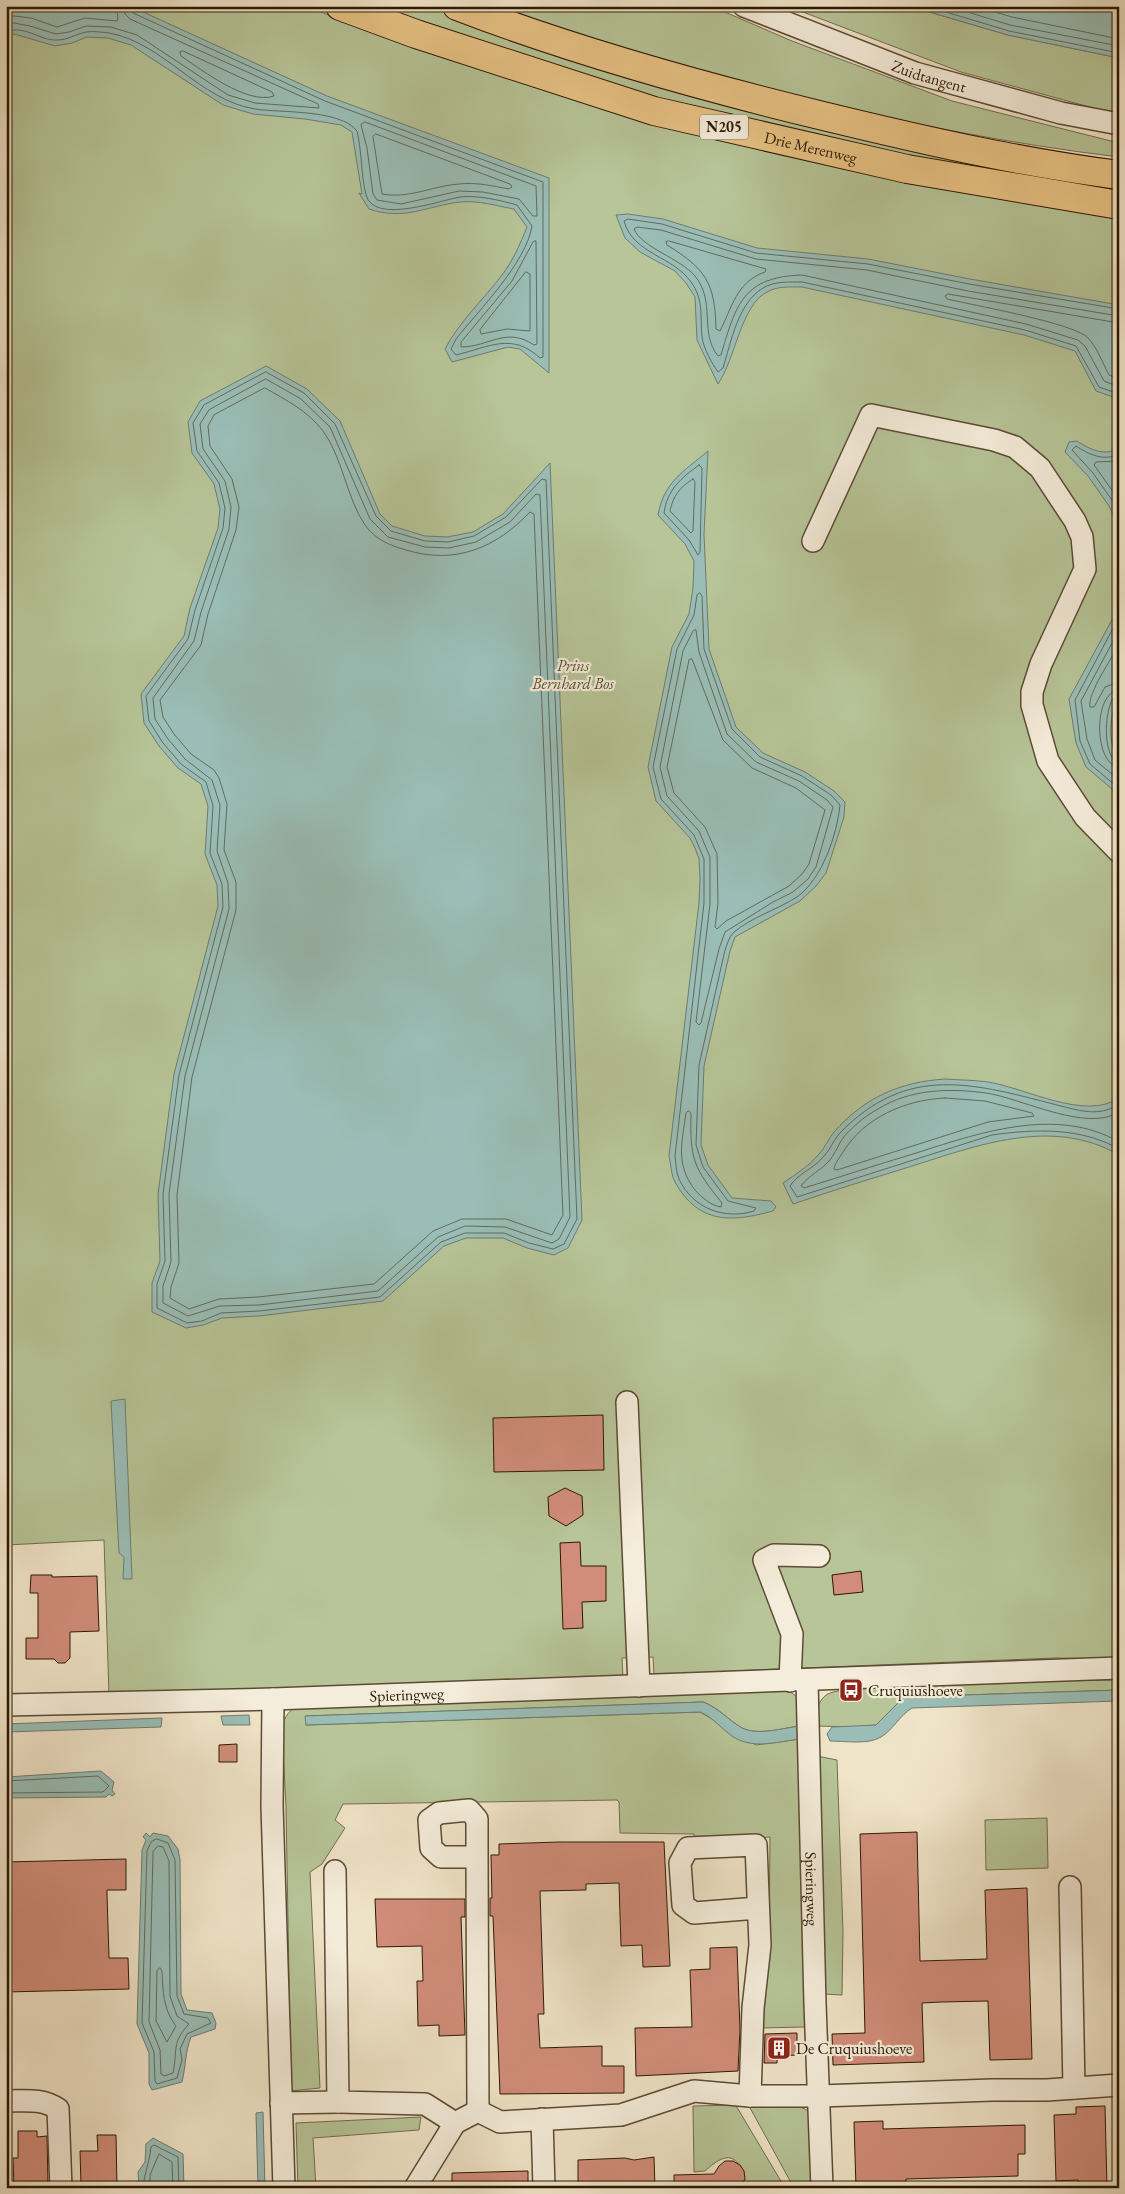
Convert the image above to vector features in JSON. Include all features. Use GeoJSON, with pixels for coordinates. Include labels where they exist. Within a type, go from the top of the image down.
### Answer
{"type":"FeatureCollection","features":[{"type":"Feature","properties":{"kind":"highway","name":"Drie Merenweg"},"geometry":{"type":"LineString","coordinates":[[340,6],[416,34],[654,111],[907,169],[1119,204]]}},
{"type":"Feature","properties":{"kind":"highway","name":"Drie Merenweg"},"geometry":{"type":"LineString","coordinates":[[457,6],[696,85],[905,136],[1060,167],[1119,175]]}},
{"type":"Feature","properties":{"kind":"street","name":"Zuidtangent"},"geometry":{"type":"LineString","coordinates":[[744,6],[915,73],[1061,113],[1119,124]]}},
{"type":"Feature","properties":{"kind":"street"},"geometry":{"type":"LineString","coordinates":[[813,541],[871,415],[994,440],[1015,447],[1040,468],[1079,529],[1085,553],[1084,569],[1041,664],[1032,692],[1032,705],[1048,761],[1085,817],[1119,852]]}},
{"type":"Feature","properties":{"kind":"street"},"geometry":{"type":"LineString","coordinates":[[627,1402],[639,1686]]}},
{"type":"Feature","properties":{"kind":"street"},"geometry":{"type":"LineString","coordinates":[[799,1681],[792,1634],[764,1560],[774,1555],[819,1556]]}},
{"type":"Feature","properties":{"kind":"street","name":"Spieringweg"},"geometry":{"type":"LineString","coordinates":[[6,1705],[273,1699],[1119,1668]]}},
{"type":"Feature","properties":{"kind":"street","name":"Spieringweg"},"geometry":{"type":"LineString","coordinates":[[799,1681],[820,2096],[822,2188]]}},
{"type":"Feature","properties":{"kind":"street"},"geometry":{"type":"LineString","coordinates":[[273,1699],[272,1806],[284,2188]]}},
{"type":"Feature","properties":{"kind":"street"},"geometry":{"type":"LineString","coordinates":[[750,2096],[753,2008],[760,1945],[756,1845],[688,1848],[680,1863],[683,1905],[694,1913],[758,1908]]}},
{"type":"Feature","properties":{"kind":"street"},"geometry":{"type":"LineString","coordinates":[[477,1857],[478,2111]]}},
{"type":"Feature","properties":{"kind":"street"},"geometry":{"type":"LineString","coordinates":[[336,1871],[338,2102]]}},
{"type":"Feature","properties":{"kind":"street"},"geometry":{"type":"LineString","coordinates":[[1070,1887],[1074,2088]]}},
{"type":"Feature","properties":{"kind":"street"},"geometry":{"type":"LineString","coordinates":[[478,2111],[500,2122],[621,2115],[694,2091],[750,2096],[820,2096],[1119,2085]]}},
{"type":"Feature","properties":{"kind":"street"},"geometry":{"type":"LineString","coordinates":[[6,2101],[37,2100],[49,2103],[58,2109],[61,2188]]}},
{"type":"Feature","properties":{"kind":"street"},"geometry":{"type":"LineString","coordinates":[[281,2103],[425,2104],[455,2123]]}},
{"type":"Feature","properties":{"kind":"street"},"geometry":{"type":"LineString","coordinates":[[415,2188],[455,2123],[478,2111]]}},
{"type":"Feature","properties":{"kind":"street"},"geometry":{"type":"LineString","coordinates":[[542,2119],[544,2188]]}},
{"type":"Feature","properties":{"kind":"green space","name":"Prins Bernhard Bos"},"geometry":{"type":"Polygon","coordinates":[[[6,6],[306,6],[346,22],[1119,214],[1119,1659],[1054,1658],[730,1671],[654,1676],[653,1657],[622,1658],[623,1677],[109,1695],[104,1540],[6,1545],[6,6]]]}},
{"type":"Feature","properties":{"kind":"green space"},"geometry":{"type":"Polygon","coordinates":[[[380,6],[435,6],[499,29],[1119,187],[1043,183],[736,121],[482,46],[380,6]]]}},
{"type":"Feature","properties":{"kind":"green space"},"geometry":{"type":"Polygon","coordinates":[[[491,6],[711,6],[792,41],[952,101],[1119,143],[1119,157],[959,132],[801,98],[645,55],[491,6]]]}},
{"type":"Feature","properties":{"kind":"green space"},"geometry":{"type":"Polygon","coordinates":[[[787,6],[909,6],[1008,35],[1119,58],[1119,115],[961,72],[787,6]]]}},
{"type":"Feature","properties":{"kind":"green space"},"geometry":{"type":"Polygon","coordinates":[[[1119,1680],[1119,1690],[904,1697],[876,1725],[856,1727],[817,1726],[817,1709],[820,1702],[826,1695],[842,1690],[916,1684],[1119,1680]]]}},
{"type":"Feature","properties":{"kind":"green space"},"geometry":{"type":"Polygon","coordinates":[[[786,1689],[799,1698],[800,1726],[763,1731],[742,1728],[714,1707],[703,1702],[306,1716],[306,1725],[700,1712],[756,1745],[800,1739],[805,2027],[760,2028],[769,1960],[770,1837],[695,1841],[694,1834],[620,1833],[619,1802],[617,1800],[343,1804],[335,1820],[345,1828],[322,1864],[310,1872],[320,2088],[291,2091],[286,1807],[282,1728],[286,1717],[293,1709],[300,1704],[786,1689]]]}},
{"type":"Feature","properties":{"kind":"green space"},"geometry":{"type":"Polygon","coordinates":[[[817,1756],[837,1760],[843,1932],[842,1995],[823,1994],[817,1756]]]}},
{"type":"Feature","properties":{"kind":"green space"},"geometry":{"type":"Polygon","coordinates":[[[1047,1818],[1048,1868],[986,1870],[985,1820],[1047,1818]]]}},
{"type":"Feature","properties":{"kind":"green space"},"geometry":{"type":"Polygon","coordinates":[[[735,2105],[785,2188],[731,2188],[741,2169],[733,2159],[729,2158],[719,2160],[705,2171],[694,2172],[693,2106],[735,2105]]]}},
{"type":"Feature","properties":{"kind":"green space"},"geometry":{"type":"Polygon","coordinates":[[[749,2106],[801,2107],[816,2115],[818,2188],[794,2188],[749,2106]]]}},
{"type":"Feature","properties":{"kind":"green space"},"geometry":{"type":"Polygon","coordinates":[[[421,2117],[419,2130],[313,2138],[316,2188],[298,2188],[296,2123],[421,2117]]]}},
{"type":"Feature","properties":{"kind":"water"},"geometry":{"type":"Polygon","coordinates":[[[6,6],[130,6],[327,96],[549,178],[549,373],[520,349],[508,347],[452,362],[445,349],[464,320],[502,275],[516,252],[527,227],[514,209],[481,203],[460,202],[415,212],[394,214],[369,209],[359,193],[362,194],[352,132],[341,125],[253,114],[223,105],[131,45],[108,38],[87,37],[72,43],[55,46],[14,34],[6,37],[6,6]]]}},
{"type":"Feature","properties":{"kind":"water"},"geometry":{"type":"Polygon","coordinates":[[[909,6],[1119,6],[1119,58],[1008,35],[909,6]]]}},
{"type":"Feature","properties":{"kind":"water"},"geometry":{"type":"Polygon","coordinates":[[[628,214],[663,219],[757,248],[868,259],[1119,305],[1119,399],[1096,391],[1075,351],[1024,335],[802,287],[775,289],[758,299],[745,320],[724,374],[718,384],[697,340],[695,297],[675,271],[640,252],[625,238],[616,215],[628,214]]]}},
{"type":"Feature","properties":{"kind":"water"},"geometry":{"type":"Polygon","coordinates":[[[266,366],[307,389],[340,421],[380,514],[392,526],[425,536],[447,537],[473,532],[503,514],[550,463],[582,1220],[568,1248],[554,1255],[527,1248],[503,1238],[466,1238],[444,1246],[383,1301],[259,1316],[222,1318],[203,1325],[186,1328],[152,1312],[152,1283],[160,1261],[158,1194],[174,1074],[218,906],[217,885],[205,854],[208,806],[201,784],[178,768],[159,746],[144,723],[141,694],[184,636],[190,608],[218,528],[220,509],[214,484],[192,453],[188,422],[200,401],[266,366]]]}},
{"type":"Feature","properties":{"kind":"water"},"geometry":{"type":"Polygon","coordinates":[[[1077,441],[1087,447],[1103,452],[1114,451],[1119,448],[1119,527],[1109,506],[1088,476],[1065,452],[1069,442],[1077,441]]]}},
{"type":"Feature","properties":{"kind":"water"},"geometry":{"type":"Polygon","coordinates":[[[708,451],[704,534],[709,649],[736,727],[763,753],[805,772],[834,791],[845,802],[844,817],[826,873],[816,886],[800,901],[735,937],[730,951],[704,1066],[701,1145],[708,1165],[732,1198],[771,1201],[776,1207],[773,1211],[758,1215],[730,1218],[706,1213],[695,1206],[684,1196],[675,1182],[672,1173],[669,1156],[699,903],[699,859],[690,838],[656,801],[648,767],[672,647],[689,614],[693,588],[694,561],[685,544],[658,515],[665,494],[670,486],[708,451]]]}},
{"type":"Feature","properties":{"kind":"water"},"geometry":{"type":"Polygon","coordinates":[[[1119,607],[1119,697],[1113,711],[1111,736],[1112,744],[1119,759],[1119,805],[1112,789],[1086,767],[1076,743],[1069,699],[1119,607]]]}},
{"type":"Feature","properties":{"kind":"water"},"geometry":{"type":"Polygon","coordinates":[[[945,1079],[972,1080],[1003,1085],[1073,1105],[1090,1106],[1105,1104],[1119,1098],[1119,1155],[1093,1143],[1067,1137],[1014,1138],[961,1151],[793,1204],[783,1183],[815,1158],[834,1132],[858,1109],[898,1088],[945,1079]]]}},
{"type":"Feature","properties":{"kind":"water"},"geometry":{"type":"Polygon","coordinates":[[[125,1399],[132,1579],[123,1579],[124,1557],[119,1553],[111,1401],[125,1399]]]}},
{"type":"Feature","properties":{"kind":"water"},"geometry":{"type":"Polygon","coordinates":[[[1119,1690],[1119,1701],[912,1708],[885,1734],[870,1741],[830,1741],[827,1734],[832,1727],[876,1725],[904,1697],[1119,1690]]]}},
{"type":"Feature","properties":{"kind":"water"},"geometry":{"type":"Polygon","coordinates":[[[703,1702],[714,1707],[742,1728],[748,1730],[778,1730],[800,1726],[800,1739],[762,1744],[745,1742],[736,1739],[700,1712],[306,1725],[305,1716],[703,1702]]]}},
{"type":"Feature","properties":{"kind":"water"},"geometry":{"type":"Polygon","coordinates":[[[249,1715],[250,1725],[223,1725],[221,1716],[249,1715]]]}},
{"type":"Feature","properties":{"kind":"water"},"geometry":{"type":"Polygon","coordinates":[[[162,1718],[161,1727],[6,1732],[6,1724],[162,1718]]]}},
{"type":"Feature","properties":{"kind":"water"},"geometry":{"type":"Polygon","coordinates":[[[101,1771],[114,1782],[112,1790],[115,1794],[112,1796],[109,1794],[106,1797],[6,1798],[6,1777],[101,1771]]]}},
{"type":"Feature","properties":{"kind":"water"},"geometry":{"type":"Polygon","coordinates":[[[146,1833],[150,1837],[153,1833],[168,1836],[178,1849],[180,1860],[181,1994],[187,2010],[212,2013],[216,2023],[215,2029],[191,2037],[182,2082],[152,2090],[149,2084],[149,2053],[137,2024],[142,1850],[146,1840],[143,1837],[146,1833]]]}},
{"type":"Feature","properties":{"kind":"water"},"geometry":{"type":"Polygon","coordinates":[[[263,2112],[265,2188],[258,2188],[256,2113],[263,2112]]]}},
{"type":"Feature","properties":{"kind":"water"},"geometry":{"type":"Polygon","coordinates":[[[153,2138],[183,2154],[184,2188],[139,2188],[138,2172],[145,2162],[146,2144],[153,2138]]]}},
{"type":"Feature","properties":{"kind":"building"},"geometry":{"type":"Polygon","coordinates":[[[603,1415],[604,1470],[494,1472],[493,1418],[603,1415]]]}},
{"type":"Feature","properties":{"kind":"building"},"geometry":{"type":"Polygon","coordinates":[[[565,1488],[582,1496],[583,1515],[566,1526],[549,1516],[548,1497],[565,1488]]]}},
{"type":"Feature","properties":{"kind":"building"},"geometry":{"type":"Polygon","coordinates":[[[580,1542],[581,1566],[606,1566],[606,1601],[582,1602],[583,1628],[563,1629],[560,1543],[580,1542]]]}},
{"type":"Feature","properties":{"kind":"building"},"geometry":{"type":"Polygon","coordinates":[[[861,1571],[863,1592],[834,1595],[832,1575],[861,1571]]]}},
{"type":"Feature","properties":{"kind":"building"},"geometry":{"type":"Polygon","coordinates":[[[31,1575],[52,1575],[52,1577],[97,1576],[99,1631],[70,1632],[70,1658],[65,1663],[58,1663],[54,1659],[26,1659],[26,1638],[38,1638],[38,1593],[30,1593],[31,1575]]]}},
{"type":"Feature","properties":{"kind":"building"},"geometry":{"type":"Polygon","coordinates":[[[237,1744],[237,1762],[219,1762],[219,1745],[237,1744]]]}},
{"type":"Feature","properties":{"kind":"building"},"geometry":{"type":"Polygon","coordinates":[[[917,1832],[920,1961],[987,1959],[985,1890],[1027,1888],[1032,2059],[990,2060],[988,2001],[941,2002],[922,2003],[924,2062],[833,2065],[832,2034],[865,2033],[860,1834],[917,1832]]]}},
{"type":"Feature","properties":{"kind":"building"},"geometry":{"type":"Polygon","coordinates":[[[664,1842],[670,1966],[643,1967],[642,1945],[621,1946],[619,1883],[586,1884],[586,1890],[540,1891],[544,2014],[538,2014],[540,2048],[602,2046],[602,2066],[624,2066],[624,2093],[500,2094],[493,1916],[490,1916],[490,1898],[492,1898],[491,1855],[499,1855],[499,1844],[664,1842]]]}},
{"type":"Feature","properties":{"kind":"building"},"geometry":{"type":"Polygon","coordinates":[[[126,1859],[126,1890],[107,1890],[107,1894],[109,1958],[128,1958],[129,1989],[6,1992],[6,1862],[126,1859]]]}},
{"type":"Feature","properties":{"kind":"building"},"geometry":{"type":"Polygon","coordinates":[[[375,1899],[465,1899],[465,1917],[461,1917],[465,2035],[439,2036],[439,2025],[418,2026],[417,1981],[423,1981],[422,1946],[377,1947],[375,1899]]]}},
{"type":"Feature","properties":{"kind":"building"},"geometry":{"type":"Polygon","coordinates":[[[737,1947],[740,2030],[738,2071],[636,2076],[635,2028],[692,2027],[690,1970],[710,1969],[710,1948],[737,1947]]]}},
{"type":"Feature","properties":{"kind":"building","name":"De Cruquiushoeve"},"geometry":{"type":"Polygon","coordinates":[[[797,2033],[797,2055],[777,2056],[777,2063],[764,2063],[765,2034],[797,2033]]]}},
{"type":"Feature","properties":{"kind":"building"},"geometry":{"type":"Polygon","coordinates":[[[1105,2106],[1107,2187],[1078,2187],[1078,2180],[1056,2181],[1054,2115],[1076,2114],[1076,2107],[1105,2106]]]}},
{"type":"Feature","properties":{"kind":"building"},"geometry":{"type":"Polygon","coordinates":[[[883,2121],[883,2129],[1025,2125],[1025,2154],[1018,2154],[1018,2176],[906,2179],[906,2188],[856,2188],[854,2122],[883,2121]]]}},
{"type":"Feature","properties":{"kind":"building"},"geometry":{"type":"Polygon","coordinates":[[[18,2131],[37,2131],[37,2137],[47,2136],[48,2185],[43,2185],[43,2188],[14,2188],[13,2158],[18,2158],[18,2131]]]}},
{"type":"Feature","properties":{"kind":"building"},"geometry":{"type":"Polygon","coordinates":[[[97,2135],[116,2135],[117,2188],[99,2188],[99,2184],[81,2184],[80,2151],[98,2151],[97,2135]]]}},
{"type":"Feature","properties":{"kind":"building"},"geometry":{"type":"Polygon","coordinates":[[[654,2157],[655,2188],[578,2188],[578,2160],[625,2158],[634,2160],[654,2157]]]}},
{"type":"Feature","properties":{"kind":"building"},"geometry":{"type":"Polygon","coordinates":[[[725,2161],[733,2161],[740,2165],[744,2171],[745,2179],[740,2188],[674,2188],[674,2175],[714,2174],[725,2161]]]}},
{"type":"Feature","properties":{"kind":"building"},"geometry":{"type":"Polygon","coordinates":[[[528,2171],[528,2188],[452,2188],[452,2173],[528,2171]]]}},
{"type":"Feature","properties":{"kind":"place","name":"Cruquiushoeve"},"geometry":{"type":"Point","coordinates":[851,1690]}},
{"type":"Feature","properties":{"kind":"place","name":"De Cruquiushoeve"},"geometry":{"type":"Point","coordinates":[779,2048]}}]}
